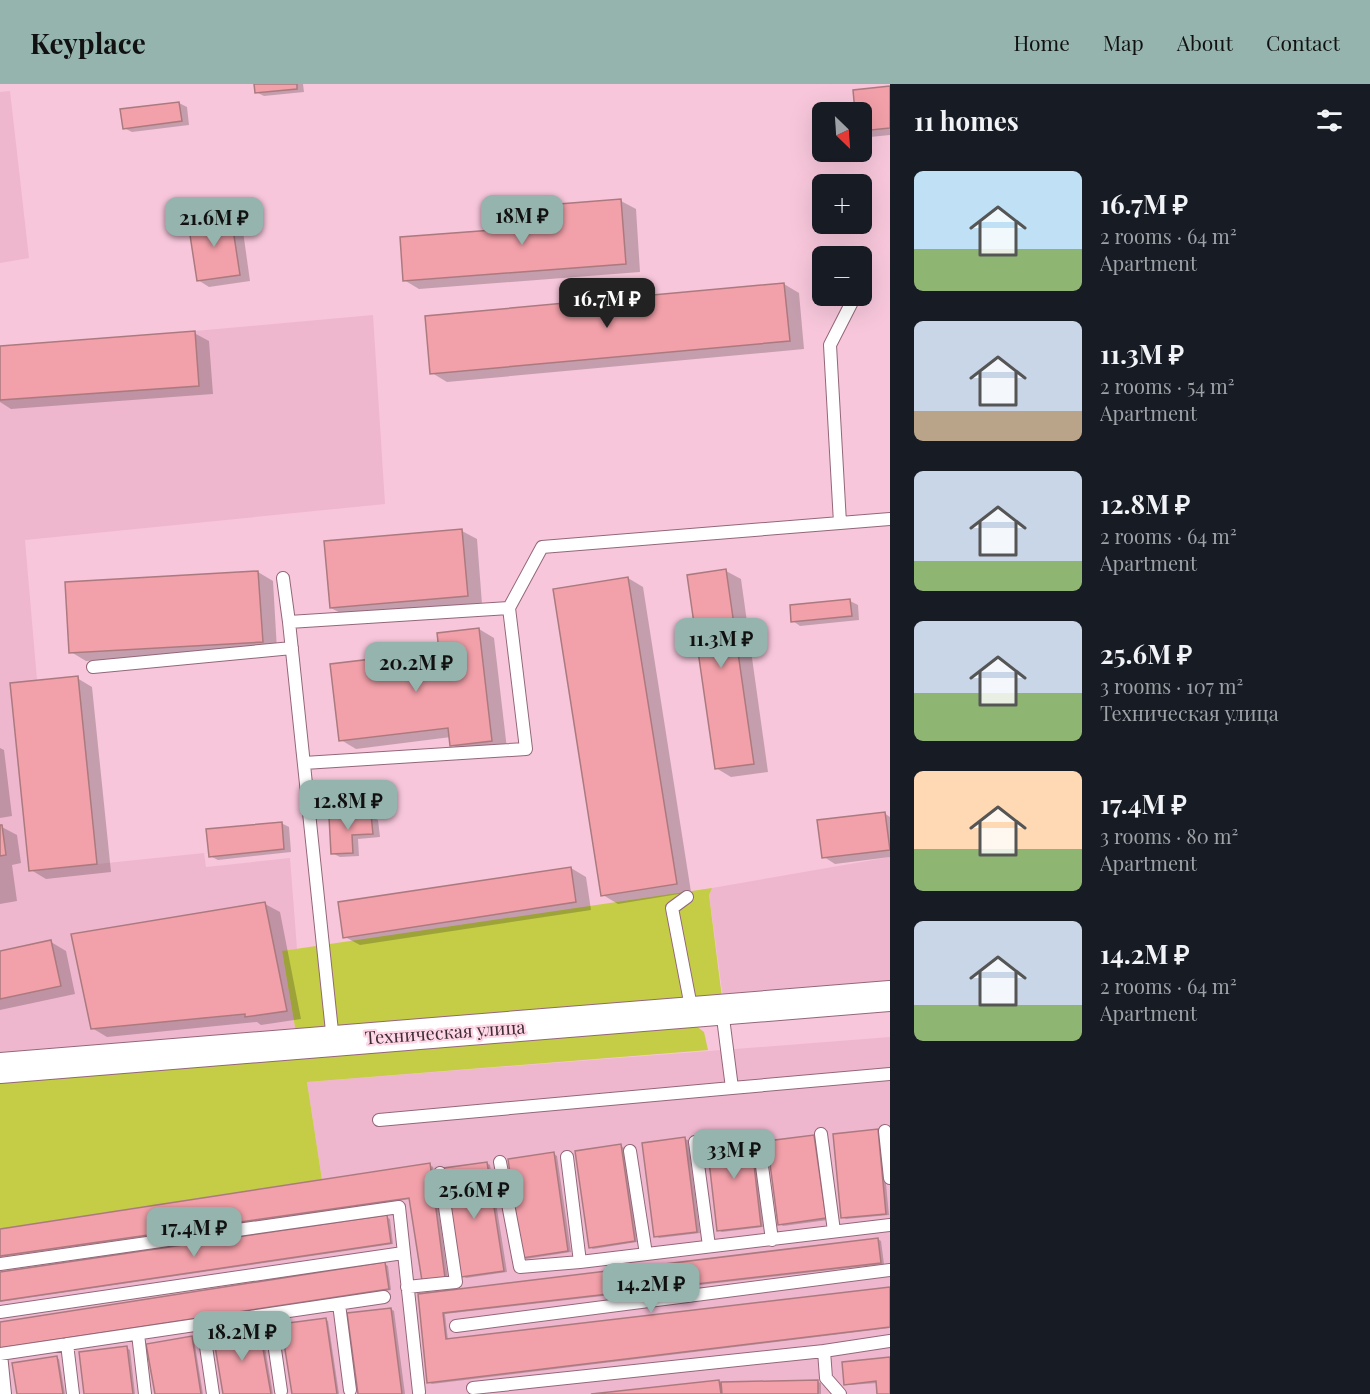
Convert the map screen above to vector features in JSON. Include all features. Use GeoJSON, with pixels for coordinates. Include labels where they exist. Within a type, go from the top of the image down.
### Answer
{"type":"FeatureCollection","features":[{"type":"Feature","properties":{"kind":"street","name":"Техническая улица"},"geometry":{"type":"LineString","coordinates":[[0,1068],[890,996]]}},
{"type":"Feature","properties":{"kind":"lane"},"geometry":{"type":"LineString","coordinates":[[840,523],[830,345],[850,306]]}},
{"type":"Feature","properties":{"kind":"lane"},"geometry":{"type":"LineString","coordinates":[[304,763],[526,749],[509,608],[542,547],[890,519]]}},
{"type":"Feature","properties":{"kind":"lane"},"geometry":{"type":"LineString","coordinates":[[283,578],[333,1041]]}},
{"type":"Feature","properties":{"kind":"lane"},"geometry":{"type":"LineString","coordinates":[[289,622],[509,608]]}},
{"type":"Feature","properties":{"kind":"lane"},"geometry":{"type":"LineString","coordinates":[[93,667],[292,648]]}},
{"type":"Feature","properties":{"kind":"lane"},"geometry":{"type":"LineString","coordinates":[[687,897],[672,908],[692,1012]]}},
{"type":"Feature","properties":{"kind":"lane"},"geometry":{"type":"LineString","coordinates":[[722,1010],[732,1088]]}},
{"type":"Feature","properties":{"kind":"lane"},"geometry":{"type":"LineString","coordinates":[[379,1120],[890,1074]]}},
{"type":"Feature","properties":{"kind":"lane"},"geometry":{"type":"LineString","coordinates":[[885,1131],[890,1178]]}},
{"type":"Feature","properties":{"kind":"lane"},"geometry":{"type":"LineString","coordinates":[[821,1134],[834,1232]]}},
{"type":"Feature","properties":{"kind":"lane"},"geometry":{"type":"LineString","coordinates":[[695,1142],[709,1246]]}},
{"type":"Feature","properties":{"kind":"lane"},"geometry":{"type":"LineString","coordinates":[[759,1144],[772,1240]]}},
{"type":"Feature","properties":{"kind":"lane"},"geometry":{"type":"LineString","coordinates":[[630,1151],[646,1254]]}},
{"type":"Feature","properties":{"kind":"lane"},"geometry":{"type":"LineString","coordinates":[[567,1157],[580,1262]]}},
{"type":"Feature","properties":{"kind":"lane"},"geometry":{"type":"LineString","coordinates":[[500,1162],[520,1267],[890,1225]]}},
{"type":"Feature","properties":{"kind":"lane"},"geometry":{"type":"LineString","coordinates":[[407,1287],[456,1282],[440,1173]]}},
{"type":"Feature","properties":{"kind":"lane"},"geometry":{"type":"LineString","coordinates":[[0,1264],[399,1207],[419,1392]]}},
{"type":"Feature","properties":{"kind":"lane"},"geometry":{"type":"LineString","coordinates":[[0,1312],[404,1253]]}},
{"type":"Feature","properties":{"kind":"lane"},"geometry":{"type":"LineString","coordinates":[[456,1326],[890,1270]]}},
{"type":"Feature","properties":{"kind":"lane"},"geometry":{"type":"LineString","coordinates":[[5,1394],[0,1354],[203,1326],[384,1297]]}},
{"type":"Feature","properties":{"kind":"lane"},"geometry":{"type":"LineString","coordinates":[[339,1304],[350,1390]]}},
{"type":"Feature","properties":{"kind":"lane"},"geometry":{"type":"LineString","coordinates":[[270,1315],[281,1391]]}},
{"type":"Feature","properties":{"kind":"lane"},"geometry":{"type":"LineString","coordinates":[[203,1326],[213,1394]]}},
{"type":"Feature","properties":{"kind":"lane"},"geometry":{"type":"LineString","coordinates":[[138,1334],[145,1394]]}},
{"type":"Feature","properties":{"kind":"lane"},"geometry":{"type":"LineString","coordinates":[[473,1388],[824,1351],[890,1341]]}},
{"type":"Feature","properties":{"kind":"lane"},"geometry":{"type":"LineString","coordinates":[[67,1344],[73,1394]]}},
{"type":"Feature","properties":{"kind":"lane"},"geometry":{"type":"LineString","coordinates":[[824,1351],[826,1378],[840,1394]]}},
{"type":"Feature","properties":{"kind":"shaded area"},"geometry":{"type":"Polygon","coordinates":[[[10,91],[29,258],[0,263],[0,92],[10,91]]]}},
{"type":"Feature","properties":{"kind":"shaded area"},"geometry":{"type":"Polygon","coordinates":[[[373,315],[385,504],[25,540],[37,680],[10,684],[29,871],[204,853],[206,867],[290,858],[297,949],[282,952],[296,1033],[0,1059],[0,400],[198,386],[195,331],[373,315]]]}},
{"type":"Feature","properties":{"kind":"shaded area"},"geometry":{"type":"Polygon","coordinates":[[[890,857],[890,984],[723,998],[709,895],[712,888],[890,857]]]}},
{"type":"Feature","properties":{"kind":"shaded area"},"geometry":{"type":"Polygon","coordinates":[[[712,888],[709,895],[722,998],[296,1033],[282,951],[712,888]]]}},
{"type":"Feature","properties":{"kind":"shaded area"},"geometry":{"type":"Polygon","coordinates":[[[692,1023],[704,1032],[708,1050],[307,1082],[322,1180],[0,1229],[0,1079],[692,1023]]]}},
{"type":"Feature","properties":{"kind":"shaded area"},"geometry":{"type":"Polygon","coordinates":[[[890,1037],[890,1394],[0,1394],[0,1229],[322,1180],[307,1082],[890,1037]]]}},
{"type":"Feature","properties":{"kind":"building"},"geometry":{"type":"Polygon","coordinates":[[[254,84],[297,84],[297,89],[255,93],[254,84]]]}},
{"type":"Feature","properties":{"kind":"building"},"geometry":{"type":"Polygon","coordinates":[[[890,86],[890,128],[872,130],[872,102],[854,102],[853,90],[890,86]]]}},
{"type":"Feature","properties":{"kind":"building"},"geometry":{"type":"Polygon","coordinates":[[[179,102],[182,121],[123,129],[120,109],[179,102]]]}},
{"type":"Feature","properties":{"kind":"building"},"geometry":{"type":"Polygon","coordinates":[[[621,199],[626,264],[403,281],[400,237],[560,225],[559,204],[621,199]]]}},
{"type":"Feature","properties":{"kind":"building"},"geometry":{"type":"Polygon","coordinates":[[[231,216],[240,275],[197,281],[188,222],[231,216]]]}},
{"type":"Feature","properties":{"kind":"building"},"geometry":{"type":"Polygon","coordinates":[[[784,283],[790,341],[430,374],[425,316],[784,283]]]}},
{"type":"Feature","properties":{"kind":"building"},"geometry":{"type":"Polygon","coordinates":[[[195,331],[199,386],[0,400],[0,346],[195,331]]]}},
{"type":"Feature","properties":{"kind":"building"},"geometry":{"type":"Polygon","coordinates":[[[462,529],[468,596],[330,608],[324,541],[462,529]]]}},
{"type":"Feature","properties":{"kind":"building"},"geometry":{"type":"Polygon","coordinates":[[[726,569],[754,764],[715,769],[687,575],[726,569]]]}},
{"type":"Feature","properties":{"kind":"building"},"geometry":{"type":"Polygon","coordinates":[[[258,571],[263,642],[69,653],[65,582],[258,571]]]}},
{"type":"Feature","properties":{"kind":"building"},"geometry":{"type":"Polygon","coordinates":[[[628,577],[677,884],[601,896],[553,589],[628,577]]]}},
{"type":"Feature","properties":{"kind":"building"},"geometry":{"type":"Polygon","coordinates":[[[850,599],[852,616],[791,622],[790,605],[850,599]]]}},
{"type":"Feature","properties":{"kind":"building"},"geometry":{"type":"Polygon","coordinates":[[[479,628],[492,741],[450,746],[448,728],[339,741],[330,664],[439,651],[437,633],[479,628]]]}},
{"type":"Feature","properties":{"kind":"building"},"geometry":{"type":"Polygon","coordinates":[[[78,676],[97,864],[29,871],[10,683],[78,676]]]}},
{"type":"Feature","properties":{"kind":"building"},"geometry":{"type":"Polygon","coordinates":[[[885,812],[890,850],[822,858],[817,820],[885,812]]]}},
{"type":"Feature","properties":{"kind":"building"},"geometry":{"type":"Polygon","coordinates":[[[371,814],[373,834],[352,835],[353,853],[331,854],[329,817],[371,814]]]}},
{"type":"Feature","properties":{"kind":"building"},"geometry":{"type":"Polygon","coordinates":[[[282,822],[284,849],[209,857],[206,829],[282,822]]]}},
{"type":"Feature","properties":{"kind":"building"},"geometry":{"type":"Polygon","coordinates":[[[0,825],[2,825],[6,855],[0,856],[0,825]]]}},
{"type":"Feature","properties":{"kind":"building"},"geometry":{"type":"Polygon","coordinates":[[[571,867],[576,902],[343,938],[338,902],[571,867]]]}},
{"type":"Feature","properties":{"kind":"building"},"geometry":{"type":"Polygon","coordinates":[[[265,902],[287,1011],[245,1017],[245,1014],[91,1029],[71,934],[265,902]]]}},
{"type":"Feature","properties":{"kind":"building"},"geometry":{"type":"Polygon","coordinates":[[[51,940],[61,986],[0,999],[0,951],[51,940]]]}},
{"type":"Feature","properties":{"kind":"building"},"geometry":{"type":"Polygon","coordinates":[[[878,1129],[886,1214],[841,1218],[833,1134],[878,1129]]]}},
{"type":"Feature","properties":{"kind":"building"},"geometry":{"type":"Polygon","coordinates":[[[750,1130],[761,1226],[717,1231],[706,1135],[750,1130]]]}},
{"type":"Feature","properties":{"kind":"building"},"geometry":{"type":"Polygon","coordinates":[[[814,1135],[826,1218],[778,1225],[767,1141],[814,1135]]]}},
{"type":"Feature","properties":{"kind":"building"},"geometry":{"type":"Polygon","coordinates":[[[685,1137],[697,1232],[654,1237],[642,1143],[685,1137]]]}},
{"type":"Feature","properties":{"kind":"building"},"geometry":{"type":"Polygon","coordinates":[[[621,1144],[635,1241],[589,1248],[575,1151],[621,1144]]]}},
{"type":"Feature","properties":{"kind":"building"},"geometry":{"type":"Polygon","coordinates":[[[554,1152],[568,1251],[522,1258],[508,1159],[554,1152]]]}},
{"type":"Feature","properties":{"kind":"building"},"geometry":{"type":"Polygon","coordinates":[[[487,1162],[504,1271],[461,1277],[444,1168],[487,1162]]]}},
{"type":"Feature","properties":{"kind":"building"},"geometry":{"type":"Polygon","coordinates":[[[430,1163],[445,1278],[422,1281],[409,1198],[0,1256],[0,1229],[430,1163]]]}},
{"type":"Feature","properties":{"kind":"building"},"geometry":{"type":"Polygon","coordinates":[[[387,1215],[391,1243],[0,1301],[0,1272],[387,1215]]]}},
{"type":"Feature","properties":{"kind":"building"},"geometry":{"type":"Polygon","coordinates":[[[878,1238],[881,1263],[443,1313],[446,1339],[890,1287],[890,1327],[427,1383],[418,1294],[878,1238]]]}},
{"type":"Feature","properties":{"kind":"building"},"geometry":{"type":"Polygon","coordinates":[[[385,1262],[389,1289],[0,1348],[0,1322],[385,1262]]]}},
{"type":"Feature","properties":{"kind":"building"},"geometry":{"type":"Polygon","coordinates":[[[391,1308],[402,1394],[358,1394],[347,1313],[391,1308]]]}},
{"type":"Feature","properties":{"kind":"building"},"geometry":{"type":"Polygon","coordinates":[[[326,1318],[337,1394],[292,1394],[281,1324],[326,1318]]]}},
{"type":"Feature","properties":{"kind":"building"},"geometry":{"type":"Polygon","coordinates":[[[259,1326],[271,1394],[223,1394],[213,1334],[259,1326]]]}},
{"type":"Feature","properties":{"kind":"building"},"geometry":{"type":"Polygon","coordinates":[[[192,1336],[201,1394],[155,1394],[146,1344],[192,1336]]]}},
{"type":"Feature","properties":{"kind":"building"},"geometry":{"type":"Polygon","coordinates":[[[127,1346],[133,1394],[84,1394],[79,1352],[127,1346]]]}},
{"type":"Feature","properties":{"kind":"building"},"geometry":{"type":"Polygon","coordinates":[[[57,1356],[63,1394],[17,1394],[12,1363],[57,1356]]]}},
{"type":"Feature","properties":{"kind":"building"},"geometry":{"type":"Polygon","coordinates":[[[890,1357],[890,1394],[877,1394],[876,1381],[844,1385],[842,1362],[890,1357]]]}},
{"type":"Feature","properties":{"kind":"building"},"geometry":{"type":"Polygon","coordinates":[[[719,1380],[721,1394],[591,1394],[719,1380]]]}},
{"type":"Feature","properties":{"kind":"building"},"geometry":{"type":"Polygon","coordinates":[[[818,1380],[818,1394],[722,1394],[721,1382],[818,1380]]]}}]}
